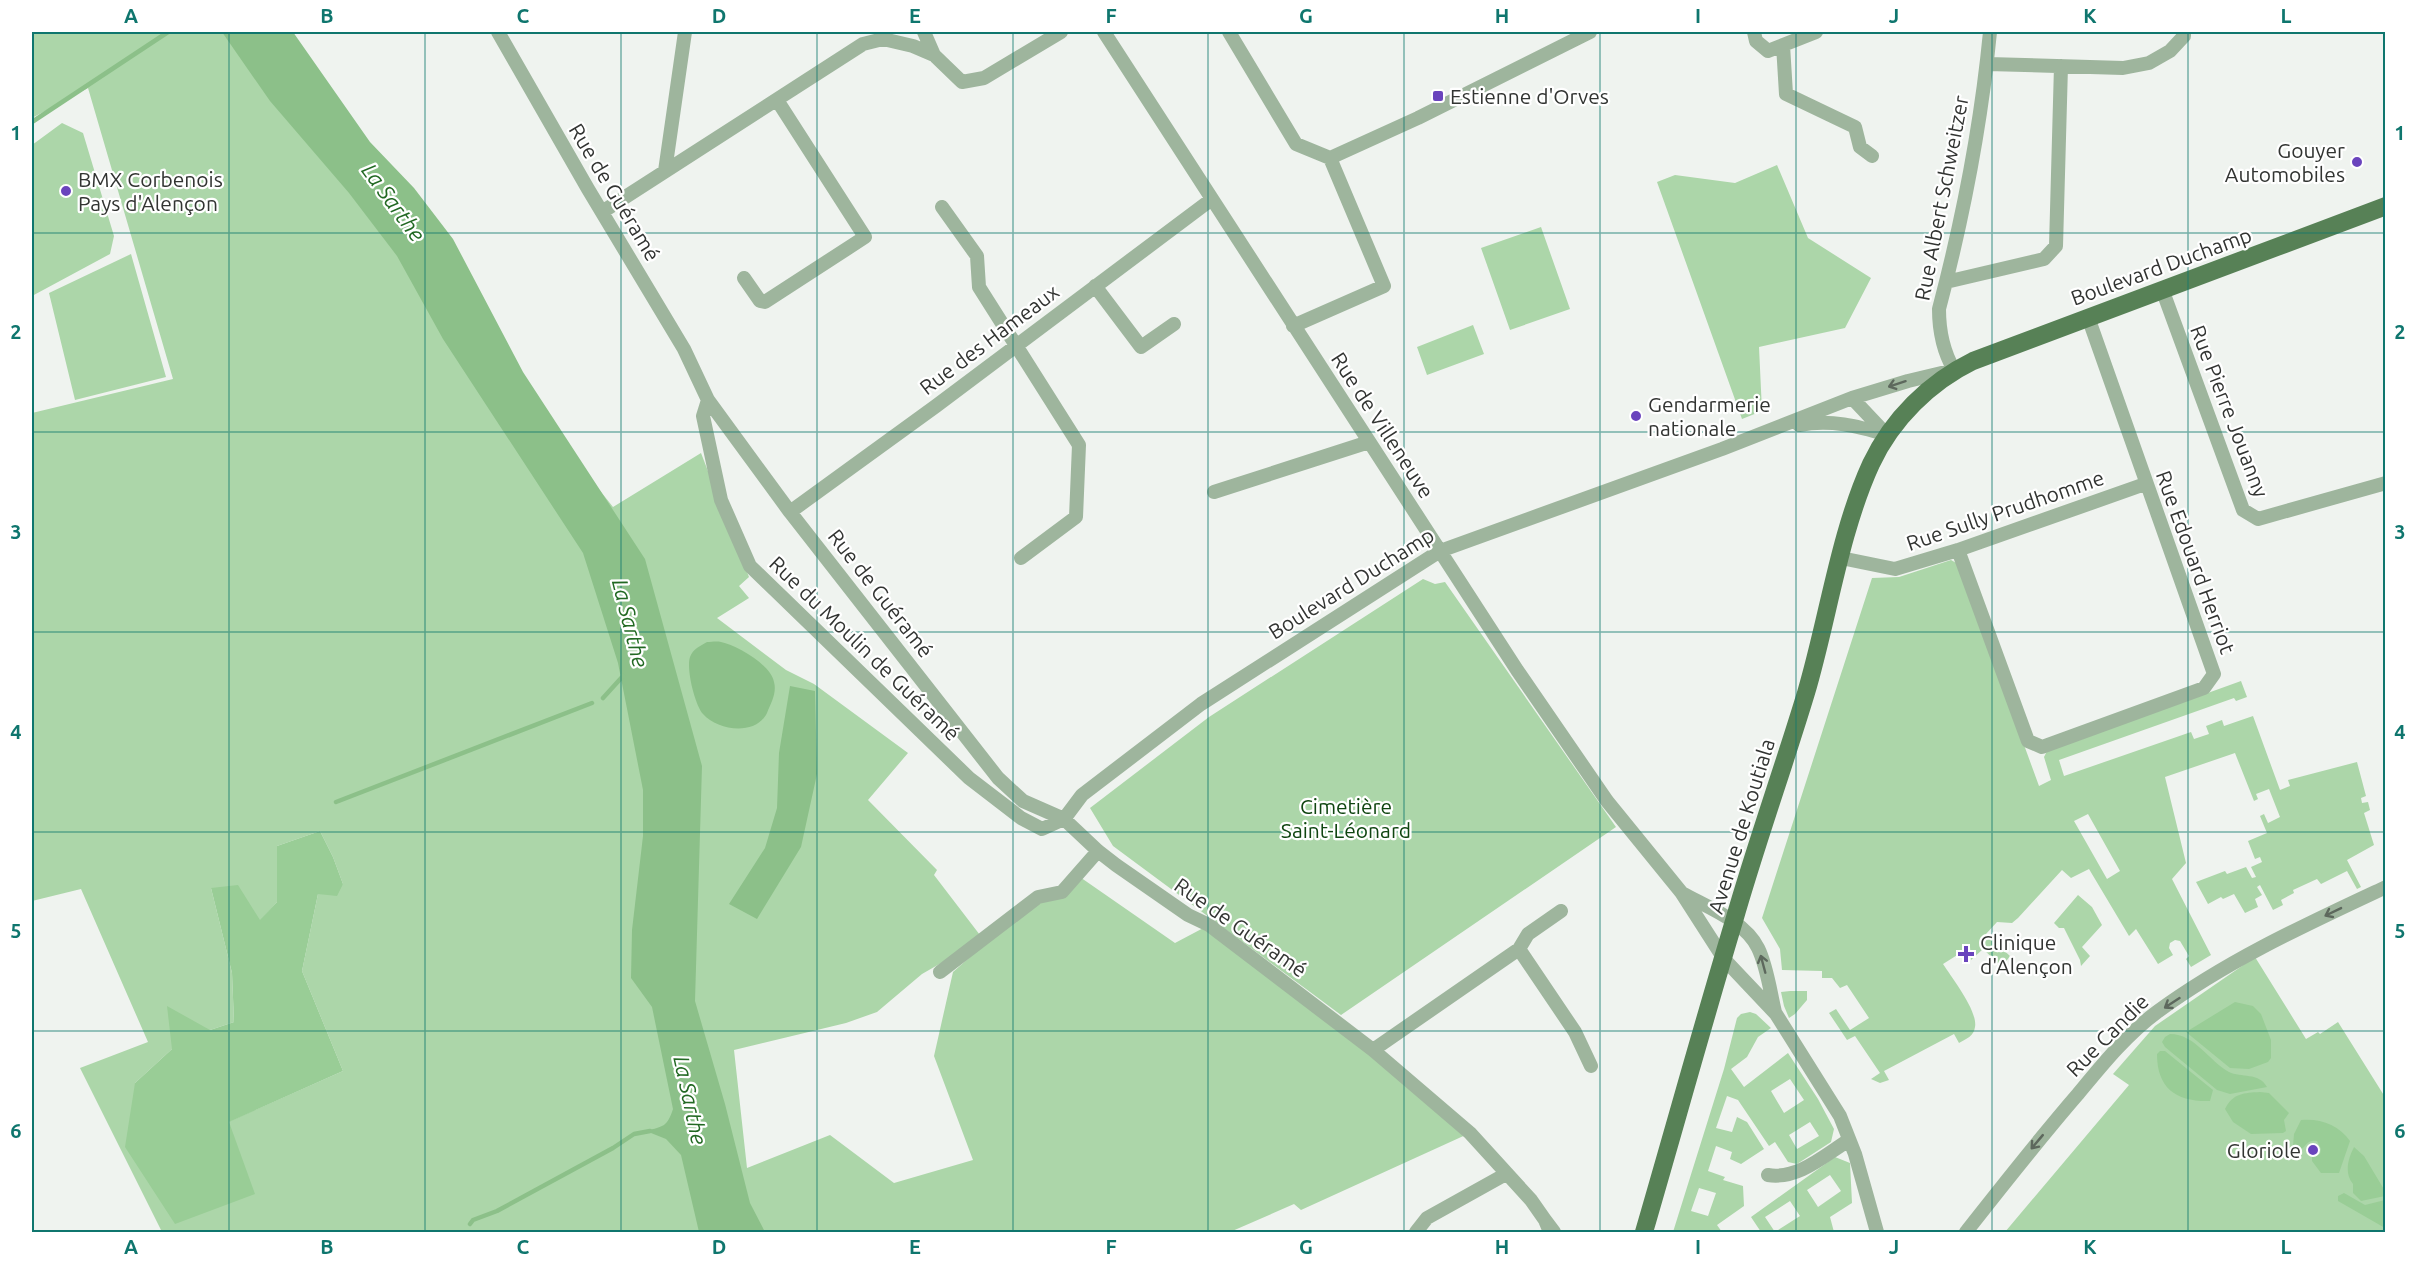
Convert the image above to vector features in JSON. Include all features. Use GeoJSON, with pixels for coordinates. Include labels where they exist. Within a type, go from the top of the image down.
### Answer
{"type":"FeatureCollection","features":[{"type":"Feature","properties":{"kind":"main road","name":"Boulevard Duchamp"},"geometry":{"type":"LineString","coordinates":[[1888,435],[1912,404],[1954,370],[1973,361],[2385,206]]}},
{"type":"Feature","properties":{"kind":"main road","name":"Avenue de Koutiala"},"geometry":{"type":"LineString","coordinates":[[1644,1233],[1733,922],[1807,691],[1850,525],[1871,464],[1888,435]]}},
{"type":"Feature","properties":{"kind":"street","name":"Rue de Guéramé"},"geometry":{"type":"LineString","coordinates":[[498,32],[684,349],[708,400],[790,512],[998,778],[1023,801],[1064,819],[1098,851],[1188,915],[1209,925],[1373,1050],[1470,1133],[1531,1200],[1550,1228]]}},
{"type":"Feature","properties":{"kind":"street"},"geometry":{"type":"LineString","coordinates":[[665,171],[685,32]]}},
{"type":"Feature","properties":{"kind":"street"},"geometry":{"type":"LineString","coordinates":[[924,32],[934,55]]}},
{"type":"Feature","properties":{"kind":"street"},"geometry":{"type":"LineString","coordinates":[[602,212],[863,44],[885,35],[934,55],[962,82],[984,78],[1061,32]]}},
{"type":"Feature","properties":{"kind":"street","name":"Rue de Villeneuve"},"geometry":{"type":"LineString","coordinates":[[1104,32],[1517,670],[1607,801],[1681,892]]}},
{"type":"Feature","properties":{"kind":"street"},"geometry":{"type":"LineString","coordinates":[[1229,32],[1296,144],[1330,158],[1384,286],[1293,326]]}},
{"type":"Feature","properties":{"kind":"street"},"geometry":{"type":"LineString","coordinates":[[1330,158],[1590,32]]}},
{"type":"Feature","properties":{"kind":"street"},"geometry":{"type":"LineString","coordinates":[[1754,32],[1756,41],[1768,51],[1816,32]]}},
{"type":"Feature","properties":{"kind":"street","name":"Rue Albert Schweitzer"},"geometry":{"type":"LineString","coordinates":[[1954,370],[1947,357],[1939,325],[1939,309],[1964,201],[1988,64],[1990,32]]}},
{"type":"Feature","properties":{"kind":"street"},"geometry":{"type":"LineString","coordinates":[[1988,64],[2123,68],[2149,63],[2170,51],[2184,36],[2184,32]]}},
{"type":"Feature","properties":{"kind":"street"},"geometry":{"type":"LineString","coordinates":[[1783,45],[1786,94],[1855,127],[1860,147],[1872,156]]}},
{"type":"Feature","properties":{"kind":"street"},"geometry":{"type":"LineString","coordinates":[[1946,282],[2044,259],[2056,246],[2061,66]]}},
{"type":"Feature","properties":{"kind":"street"},"geometry":{"type":"LineString","coordinates":[[744,278],[760,301],[765,302],[865,237],[777,100]]}},
{"type":"Feature","properties":{"kind":"street","name":"Rue des Hameaux"},"geometry":{"type":"LineString","coordinates":[[790,512],[1212,199]]}},
{"type":"Feature","properties":{"kind":"street"},"geometry":{"type":"LineString","coordinates":[[942,207],[977,256],[979,287],[1079,445],[1076,517],[1022,558]]}},
{"type":"Feature","properties":{"kind":"street"},"geometry":{"type":"LineString","coordinates":[[1095,286],[1141,347],[1174,324]]}},
{"type":"Feature","properties":{"kind":"street","name":"Rue Pierre Jouanny"},"geometry":{"type":"LineString","coordinates":[[2162,290],[2243,510],[2258,519],[2385,483]]}},
{"type":"Feature","properties":{"kind":"street","name":"Rue Edouard Herriot"},"geometry":{"type":"LineString","coordinates":[[1958,550],[2028,741],[2043,747],[2204,688],[2214,674],[2145,484],[2088,317]]}},
{"type":"Feature","properties":{"kind":"street","name":"Boulevard Duchamp"},"geometry":{"type":"LineString","coordinates":[[1064,819],[1082,795],[1202,704],[1440,551],[1852,399],[1908,381],[1954,370]]}},
{"type":"Feature","properties":{"kind":"street"},"geometry":{"type":"LineString","coordinates":[[1852,399],[1888,435]]}},
{"type":"Feature","properties":{"kind":"street","name":"Rue du Moulin de Guéramé"},"geometry":{"type":"LineString","coordinates":[[708,400],[703,416],[721,500],[750,566],[969,778],[1020,818],[1042,829],[1064,819]]}},
{"type":"Feature","properties":{"kind":"street","name":"Boulevard Duchamp"},"geometry":{"type":"LineString","coordinates":[[1770,430],[1816,422],[1830,422],[1854,425],[1888,435]]}},
{"type":"Feature","properties":{"kind":"street"},"geometry":{"type":"LineString","coordinates":[[1214,492],[1369,442]]}},
{"type":"Feature","properties":{"kind":"street","name":"Rue Sully Prudhomme"},"geometry":{"type":"LineString","coordinates":[[1841,558],[1895,569],[1958,550],[2145,484]]}},
{"type":"Feature","properties":{"kind":"street"},"geometry":{"type":"LineString","coordinates":[[940,972],[1038,897],[1062,892],[1098,851]]}},
{"type":"Feature","properties":{"kind":"street","name":"Rue Candie"},"geometry":{"type":"LineString","coordinates":[[1966,1233],[2034,1145],[2088,1082],[2157,1012],[2221,970],[2270,942],[2385,887]]}},
{"type":"Feature","properties":{"kind":"street"},"geometry":{"type":"LineString","coordinates":[[1681,892],[1733,922],[1751,937],[1759,949],[1776,1014]]}},
{"type":"Feature","properties":{"kind":"street"},"geometry":{"type":"LineString","coordinates":[[1681,892],[1724,959],[1776,1014],[1840,1116],[1867,1194],[1877,1233]]}},
{"type":"Feature","properties":{"kind":"street"},"geometry":{"type":"LineString","coordinates":[[1373,1050],[1519,949],[1528,934],[1561,911]]}},
{"type":"Feature","properties":{"kind":"street"},"geometry":{"type":"LineString","coordinates":[[1519,949],[1575,1032],[1591,1066]]}},
{"type":"Feature","properties":{"kind":"street"},"geometry":{"type":"LineString","coordinates":[[1768,1174],[1781,1177],[1795,1173],[1849,1140]]}},
{"type":"Feature","properties":{"kind":"street"},"geometry":{"type":"LineString","coordinates":[[1416,1233],[1427,1218],[1506,1174]]}},
{"type":"Feature","properties":{"kind":"green space"},"geometry":{"type":"Polygon","coordinates":[[[32,32],[236,32],[613,507],[701,453],[749,577],[739,586],[749,598],[717,618],[786,670],[814,684],[908,753],[868,800],[937,870],[934,875],[983,939],[922,974],[877,1012],[846,1023],[734,1050],[747,1168],[830,1135],[894,1183],[973,1160],[934,1056],[953,972],[1038,897],[1062,892],[1077,875],[1175,943],[1209,925],[1470,1133],[1301,1210],[1294,1204],[1230,1232],[162,1232],[80,1068],[148,1042],[81,889],[32,901],[32,413],[173,379],[88,88],[32,118],[32,32]],[[320,831],[277,846],[277,902],[260,921],[211,888],[232,973],[234,1022],[210,1030],[172,1049],[135,1083],[228,1122],[343,1071],[302,971],[318,894],[343,884],[320,831]]]}},
{"type":"Feature","properties":{"kind":"green space","name":"BMX Corbenois Pays d'Alençon"},"geometry":{"type":"Polygon","coordinates":[[[62,123],[83,133],[114,236],[110,254],[32,296],[32,145],[62,123]]]}},
{"type":"Feature","properties":{"kind":"green space"},"geometry":{"type":"Polygon","coordinates":[[[1777,165],[1808,238],[1871,278],[1845,328],[1759,347],[1762,411],[1742,419],[1657,182],[1675,175],[1735,183],[1777,165]]]}},
{"type":"Feature","properties":{"kind":"green space"},"geometry":{"type":"Polygon","coordinates":[[[1541,227],[1570,309],[1510,330],[1481,248],[1541,227]]]}},
{"type":"Feature","properties":{"kind":"green space"},"geometry":{"type":"Polygon","coordinates":[[[131,254],[166,377],[75,400],[49,293],[131,254]]]}},
{"type":"Feature","properties":{"kind":"green space"},"geometry":{"type":"Polygon","coordinates":[[[1473,325],[1484,354],[1427,375],[1417,347],[1473,325]]]}},
{"type":"Feature","properties":{"kind":"green space"},"geometry":{"type":"Polygon","coordinates":[[[1951,560],[1958,564],[2039,786],[2051,780],[2044,757],[2047,751],[2241,681],[2247,697],[2236,701],[2234,698],[2059,760],[2064,776],[2191,732],[2194,739],[2209,734],[2206,726],[2222,720],[2224,726],[2253,716],[2280,790],[2290,786],[2288,780],[2357,762],[2366,796],[2361,798],[2362,803],[2368,802],[2370,810],[2364,813],[2374,845],[2347,860],[2361,887],[2357,889],[2347,871],[2321,884],[2317,879],[2293,890],[2294,893],[2281,900],[2283,905],[2273,910],[2260,885],[2257,887],[2262,895],[2255,899],[2258,907],[2245,913],[2234,894],[2223,899],[2221,897],[2208,904],[2196,882],[2225,871],[2227,874],[2246,867],[2252,878],[2256,877],[2251,867],[2262,862],[2260,857],[2255,859],[2248,841],[2267,833],[2260,816],[2264,814],[2268,823],[2280,817],[2269,789],[2256,794],[2258,799],[2254,801],[2235,753],[2165,777],[2186,863],[2172,879],[2211,955],[2191,967],[2186,959],[2189,956],[2180,941],[2175,940],[2170,943],[2169,948],[2173,955],[2158,964],[2136,929],[2129,936],[2089,869],[2071,878],[2062,870],[2018,918],[2012,923],[1997,922],[1986,934],[2010,956],[2002,967],[1983,949],[1971,960],[1970,947],[1943,964],[1973,1012],[1975,1027],[1971,1035],[1959,1043],[1954,1034],[1884,1071],[1889,1080],[1880,1083],[1871,1079],[1880,1073],[1855,1036],[1847,1040],[1829,1013],[1836,1009],[1850,1030],[1869,1018],[1847,985],[1840,988],[1832,978],[1822,978],[1822,971],[1782,970],[1780,949],[1762,918],[1872,578],[1899,577],[1951,560]],[[2088,814],[2074,821],[2107,879],[2120,871],[2088,814]]]}},
{"type":"Feature","properties":{"kind":"green space","name":"Cimetière Saint-Léonard"},"geometry":{"type":"Polygon","coordinates":[[[1423,579],[1435,584],[1445,582],[1616,827],[1341,1015],[1113,846],[1090,808],[1209,717],[1423,579]]]}},
{"type":"Feature","properties":{"kind":"green space"},"geometry":{"type":"Polygon","coordinates":[[[2078,895],[2092,907],[2102,925],[2082,947],[2090,956],[2081,966],[2064,928],[2059,928],[2054,923],[2078,895]]]}},
{"type":"Feature","properties":{"kind":"green space"},"geometry":{"type":"Polygon","coordinates":[[[2255,957],[2306,1039],[2318,1032],[2320,1034],[2338,1022],[2385,1097],[2385,1232],[2005,1232],[2129,1085],[2113,1074],[2155,1026],[2255,957]]]}},
{"type":"Feature","properties":{"kind":"green space"},"geometry":{"type":"Polygon","coordinates":[[[1807,991],[1807,1000],[1789,1018],[1781,992],[1807,991]]]}},
{"type":"Feature","properties":{"kind":"green space"},"geometry":{"type":"Polygon","coordinates":[[[1750,1012],[1756,1014],[1771,1028],[1758,1037],[1747,1057],[1731,1069],[1744,1087],[1788,1053],[1818,1099],[1834,1129],[1831,1142],[1797,1164],[1788,1162],[1775,1142],[1769,1146],[1738,1100],[1727,1096],[1716,1128],[1732,1132],[1737,1117],[1747,1122],[1764,1149],[1741,1164],[1730,1159],[1732,1152],[1716,1146],[1708,1171],[1725,1177],[1723,1180],[1743,1186],[1744,1206],[1717,1225],[1722,1232],[1673,1232],[1724,1069],[1737,1018],[1741,1014],[1750,1012]],[[1790,1079],[1771,1091],[1784,1113],[1804,1100],[1790,1079]],[[1810,1122],[1789,1135],[1797,1149],[1819,1136],[1810,1122]],[[1699,1188],[1691,1211],[1708,1216],[1716,1193],[1699,1188]]]}},
{"type":"Feature","properties":{"kind":"green space"},"geometry":{"type":"Polygon","coordinates":[[[1835,1157],[1850,1163],[1852,1203],[1830,1217],[1834,1232],[1775,1232],[1761,1232],[1751,1217],[1835,1157]],[[1830,1175],[1807,1190],[1818,1207],[1841,1191],[1830,1175]],[[1790,1201],[1765,1217],[1775,1232],[1800,1216],[1790,1201]]]}},
{"type":"Feature","properties":{"kind":"shaded area"},"geometry":{"type":"Polygon","coordinates":[[[320,831],[343,884],[337,896],[318,894],[302,971],[343,1071],[229,1122],[255,1194],[175,1224],[125,1147],[135,1083],[172,1049],[167,1006],[210,1030],[234,1022],[232,973],[211,888],[238,885],[260,920],[277,902],[277,846],[320,831]]]}},
{"type":"Feature","properties":{"kind":"shaded area"},"geometry":{"type":"Polygon","coordinates":[[[2235,1002],[2253,1006],[2261,1014],[2271,1040],[2271,1058],[2268,1062],[2249,1069],[2230,1068],[2186,1032],[2235,1002]]]}},
{"type":"Feature","properties":{"kind":"shaded area"},"geometry":{"type":"Polygon","coordinates":[[[2170,1034],[2187,1038],[2229,1072],[2255,1077],[2264,1082],[2267,1087],[2230,1094],[2217,1090],[2165,1047],[2162,1042],[2170,1034]]]}},
{"type":"Feature","properties":{"kind":"shaded area"},"geometry":{"type":"Polygon","coordinates":[[[2165,1051],[2213,1090],[2210,1101],[2198,1101],[2179,1096],[2165,1085],[2158,1066],[2157,1054],[2165,1051]]]}},
{"type":"Feature","properties":{"kind":"shaded area"},"geometry":{"type":"Polygon","coordinates":[[[2260,1092],[2269,1093],[2289,1113],[2284,1120],[2286,1131],[2283,1133],[2251,1134],[2233,1122],[2225,1109],[2235,1097],[2260,1092]]]}},
{"type":"Feature","properties":{"kind":"shaded area"},"geometry":{"type":"Polygon","coordinates":[[[2301,1120],[2315,1120],[2328,1124],[2346,1135],[2350,1141],[2339,1173],[2321,1173],[2312,1161],[2312,1157],[2320,1154],[2321,1149],[2317,1141],[2309,1142],[2300,1150],[2293,1146],[2294,1134],[2301,1120]]]}},
{"type":"Feature","properties":{"kind":"shaded area"},"geometry":{"type":"Polygon","coordinates":[[[2354,1147],[2364,1156],[2385,1191],[2385,1196],[2361,1201],[2353,1193],[2348,1166],[2354,1147]]]}},
{"type":"Feature","properties":{"kind":"shaded area"},"geometry":{"type":"Polygon","coordinates":[[[2344,1193],[2365,1205],[2385,1200],[2385,1228],[2338,1201],[2338,1196],[2344,1193]]]}},
{"type":"Feature","properties":{"kind":"water","name":"La Sarthe"},"geometry":{"type":"Polygon","coordinates":[[[222,32],[293,32],[370,142],[414,188],[453,239],[523,372],[645,559],[702,766],[695,1001],[725,1104],[750,1203],[765,1232],[699,1232],[681,1155],[666,1139],[646,1131],[664,1125],[673,1109],[652,1007],[631,978],[632,930],[643,836],[643,790],[618,663],[583,553],[443,339],[397,256],[349,193],[270,101],[222,32]]]}},
{"type":"Feature","properties":{"kind":"water"},"geometry":{"type":"Polygon","coordinates":[[[707,642],[719,642],[736,647],[760,663],[772,676],[775,690],[767,713],[762,720],[746,728],[736,728],[718,724],[703,714],[692,687],[689,663],[693,652],[707,642]]]}},
{"type":"Feature","properties":{"kind":"water"},"geometry":{"type":"Polygon","coordinates":[[[790,686],[815,691],[817,774],[801,847],[757,919],[729,904],[765,848],[777,808],[779,753],[790,686]]]}},
{"type":"Feature","properties":{"kind":"waterway"},"geometry":{"type":"LineString","coordinates":[[32,122],[168,32]]}},
{"type":"Feature","properties":{"kind":"waterway","name":"La Sarthe"},"geometry":{"type":"LineString","coordinates":[[603,698],[623,676]]}},
{"type":"Feature","properties":{"kind":"waterway"},"geometry":{"type":"LineString","coordinates":[[336,802],[592,703]]}},
{"type":"Feature","properties":{"kind":"waterway"},"geometry":{"type":"LineString","coordinates":[[470,1224],[473,1220],[497,1211],[613,1148],[634,1134],[650,1131]]}},
{"type":"Feature","properties":{"kind":"place","name":"Estienne d'Orves"},"geometry":{"type":"Point","coordinates":[1438,96]}},
{"type":"Feature","properties":{"kind":"place","name":"Gouyer Automobiles"},"geometry":{"type":"Point","coordinates":[2357,162]}},
{"type":"Feature","properties":{"kind":"place","name":"BMX Corbenois Pays d'Alençon"},"geometry":{"type":"Point","coordinates":[66,191]}},
{"type":"Feature","properties":{"kind":"place","name":"Gendarmerie nationale"},"geometry":{"type":"Point","coordinates":[1636,416]}},
{"type":"Feature","properties":{"kind":"place","name":"Clinique d'Alençon"},"geometry":{"type":"Point","coordinates":[1966,954]}},
{"type":"Feature","properties":{"kind":"place","name":"Gloriole"},"geometry":{"type":"Point","coordinates":[2313,1150]}}]}
